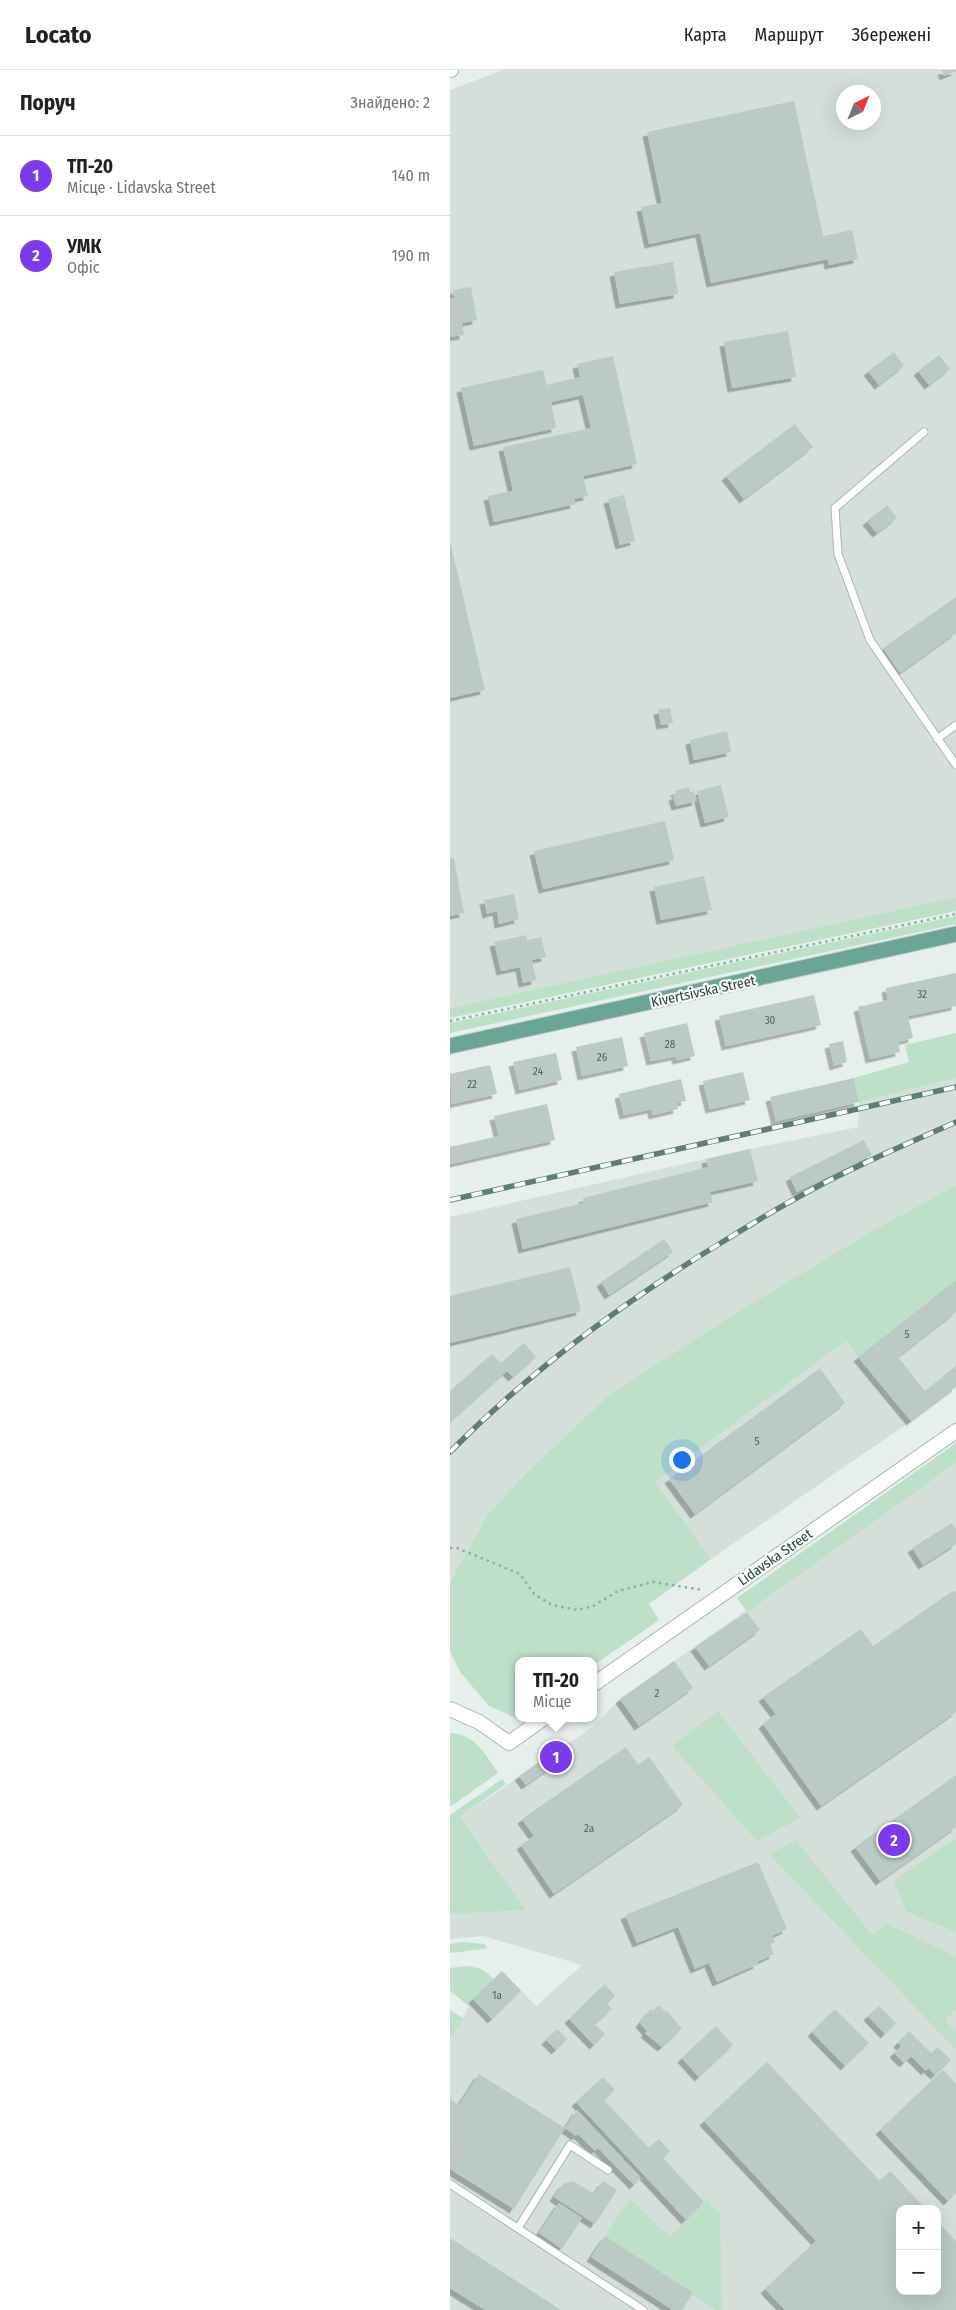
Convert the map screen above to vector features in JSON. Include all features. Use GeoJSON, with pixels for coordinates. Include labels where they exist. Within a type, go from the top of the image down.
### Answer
{"type":"FeatureCollection","features":[{"type":"Feature","properties":{"kind":"main road","name":"Kivertsivska Street"},"geometry":{"type":"LineString","coordinates":[[450,1046],[956,934]]}},
{"type":"Feature","properties":{"kind":"street","name":"Lidavska Street"},"geometry":{"type":"LineString","coordinates":[[597,1682],[956,1430]]}},
{"type":"Feature","properties":{"kind":"street"},"geometry":{"type":"LineString","coordinates":[[450,1709],[479,1722],[509,1743],[538,1722]]}},
{"type":"Feature","properties":{"kind":"lane"},"geometry":{"type":"LineString","coordinates":[[924,432],[835,508],[838,554],[870,640],[956,764]]}},
{"type":"Feature","properties":{"kind":"lane"},"geometry":{"type":"LineString","coordinates":[[937,739],[956,725]]}},
{"type":"Feature","properties":{"kind":"lane"},"geometry":{"type":"LineString","coordinates":[[518,2228],[570,2145],[608,2170]]}},
{"type":"Feature","properties":{"kind":"lane"},"geometry":{"type":"LineString","coordinates":[[450,2184],[643,2310]]}},
{"type":"Feature","properties":{"kind":"path"},"geometry":{"type":"LineString","coordinates":[[450,1021],[956,914]]}},
{"type":"Feature","properties":{"kind":"path"},"geometry":{"type":"LineString","coordinates":[[450,1548],[457,1548],[520,1574],[534,1594],[552,1605],[577,1610],[594,1606],[618,1591],[653,1582],[722,1594]]}},
{"type":"Feature","properties":{"kind":"shaded area"},"geometry":{"type":"Polygon","coordinates":[[[503,70],[956,70],[956,897],[450,1008],[450,90],[503,70]]]}},
{"type":"Feature","properties":{"kind":"shaded area"},"geometry":{"type":"Polygon","coordinates":[[[956,1078],[956,1185],[872,1231],[729,1317],[608,1396],[529,1470],[488,1514],[450,1582],[450,1217],[750,1149],[858,1127],[859,1102],[956,1078]]]}},
{"type":"Feature","properties":{"kind":"shaded area"},"geometry":{"type":"Polygon","coordinates":[[[956,1280],[956,1387],[911,1421],[711,1559],[655,1482],[846,1341],[859,1357],[956,1280]]]}},
{"type":"Feature","properties":{"kind":"shaded area"},"geometry":{"type":"Polygon","coordinates":[[[956,1463],[956,2310],[450,2310],[450,2010],[463,2018],[473,1999],[502,1971],[536,2006],[582,1965],[483,1936],[450,1939],[450,1824],[594,1726],[620,1699],[956,1463]]]}},
{"type":"Feature","properties":{"kind":"green space"},"geometry":{"type":"Polygon","coordinates":[[[956,897],[956,911],[450,1018],[450,1008],[956,897]]]}},
{"type":"Feature","properties":{"kind":"green space"},"geometry":{"type":"Polygon","coordinates":[[[956,916],[956,924],[450,1033],[450,1023],[956,916]]]}},
{"type":"Feature","properties":{"kind":"green space"},"geometry":{"type":"Polygon","coordinates":[[[956,1033],[956,1078],[859,1102],[854,1078],[909,1062],[905,1045],[956,1033]]]}},
{"type":"Feature","properties":{"kind":"green space"},"geometry":{"type":"Polygon","coordinates":[[[956,1185],[956,1280],[858,1357],[846,1341],[655,1482],[711,1559],[649,1604],[659,1620],[597,1663],[597,1657],[515,1657],[515,1718],[489,1706],[460,1672],[450,1651],[450,1582],[488,1514],[529,1470],[608,1396],[729,1317],[872,1231],[956,1185]]]}},
{"type":"Feature","properties":{"kind":"green space"},"geometry":{"type":"Polygon","coordinates":[[[956,1443],[956,1463],[747,1612],[737,1598],[956,1443]]]}},
{"type":"Feature","properties":{"kind":"green space"},"geometry":{"type":"Polygon","coordinates":[[[718,1711],[800,1818],[757,1841],[672,1746],[718,1711]]]}},
{"type":"Feature","properties":{"kind":"green space"},"geometry":{"type":"Polygon","coordinates":[[[450,1733],[467,1737],[479,1746],[498,1773],[450,1807],[450,1733]]]}},
{"type":"Feature","properties":{"kind":"green space"},"geometry":{"type":"Polygon","coordinates":[[[502,1779],[506,1784],[460,1817],[525,1910],[450,1914],[450,1815],[502,1779]]]}},
{"type":"Feature","properties":{"kind":"green space"},"geometry":{"type":"Polygon","coordinates":[[[956,1838],[956,1932],[907,1912],[894,1881],[956,1838]]]}},
{"type":"Feature","properties":{"kind":"green space"},"geometry":{"type":"Polygon","coordinates":[[[796,1840],[872,1935],[886,1923],[956,1957],[956,2009],[945,2020],[956,2032],[956,2050],[769,1854],[796,1840]]]}},
{"type":"Feature","properties":{"kind":"green space"},"geometry":{"type":"Polygon","coordinates":[[[462,1942],[484,1944],[487,1947],[485,1949],[450,1953],[450,1944],[462,1942]]]}},
{"type":"Feature","properties":{"kind":"green space"},"geometry":{"type":"Polygon","coordinates":[[[467,1966],[482,1969],[494,1979],[473,1999],[469,2006],[450,1991],[450,1968],[467,1966]]]}},
{"type":"Feature","properties":{"kind":"green space"},"geometry":{"type":"Polygon","coordinates":[[[450,2010],[463,2018],[450,2038],[450,2010]]]}},
{"type":"Feature","properties":{"kind":"green space"},"geometry":{"type":"Polygon","coordinates":[[[630,2199],[670,2237],[707,2200],[720,2214],[722,2310],[715,2310],[605,2236],[630,2199]]]}},
{"type":"Feature","properties":{"kind":"building"},"geometry":{"type":"Polygon","coordinates":[[[942,70],[956,70],[956,71],[944,76],[942,70]]]}},
{"type":"Feature","properties":{"kind":"building"},"geometry":{"type":"Polygon","coordinates":[[[794,101],[823,236],[852,230],[858,259],[829,265],[828,259],[711,283],[700,233],[649,244],[641,207],[662,203],[647,132],[794,101]]]}},
{"type":"Feature","properties":{"kind":"building"},"geometry":{"type":"Polygon","coordinates":[[[673,262],[678,294],[620,304],[614,272],[673,262]]]}},
{"type":"Feature","properties":{"kind":"building"},"geometry":{"type":"Polygon","coordinates":[[[471,287],[477,320],[462,323],[464,335],[450,337],[450,298],[454,298],[453,290],[471,287]]]}},
{"type":"Feature","properties":{"kind":"building"},"geometry":{"type":"Polygon","coordinates":[[[788,331],[796,377],[732,388],[724,342],[788,331]]]}},
{"type":"Feature","properties":{"kind":"building"},"geometry":{"type":"Polygon","coordinates":[[[894,352],[904,366],[879,385],[868,371],[894,352]]]}},
{"type":"Feature","properties":{"kind":"building"},"geometry":{"type":"Polygon","coordinates":[[[939,355],[950,369],[929,385],[918,371],[939,355]]]}},
{"type":"Feature","properties":{"kind":"building"},"geometry":{"type":"Polygon","coordinates":[[[613,356],[637,464],[583,476],[588,496],[574,499],[575,504],[494,522],[488,496],[513,491],[503,447],[591,428],[583,395],[551,402],[556,428],[474,446],[461,388],[543,370],[547,385],[580,377],[577,364],[613,356]]]}},
{"type":"Feature","properties":{"kind":"building"},"geometry":{"type":"Polygon","coordinates":[[[795,424],[813,447],[744,499],[726,476],[795,424]]]}},
{"type":"Feature","properties":{"kind":"building"},"geometry":{"type":"Polygon","coordinates":[[[624,495],[635,541],[620,545],[608,499],[624,495]]]}},
{"type":"Feature","properties":{"kind":"building"},"geometry":{"type":"Polygon","coordinates":[[[887,505],[897,518],[877,533],[867,521],[887,505]]]}},
{"type":"Feature","properties":{"kind":"building"},"geometry":{"type":"Polygon","coordinates":[[[450,541],[485,690],[450,698],[450,541]]]}},
{"type":"Feature","properties":{"kind":"building"},"geometry":{"type":"Polygon","coordinates":[[[956,597],[956,633],[900,673],[883,648],[956,597]]]}},
{"type":"Feature","properties":{"kind":"building"},"geometry":{"type":"Polygon","coordinates":[[[670,708],[673,723],[661,725],[658,710],[670,708]]]}},
{"type":"Feature","properties":{"kind":"building"},"geometry":{"type":"Polygon","coordinates":[[[727,731],[731,752],[694,760],[690,740],[727,731]]]}},
{"type":"Feature","properties":{"kind":"building"},"geometry":{"type":"Polygon","coordinates":[[[721,785],[729,817],[705,823],[697,791],[721,785]]]}},
{"type":"Feature","properties":{"kind":"building"},"geometry":{"type":"Polygon","coordinates":[[[689,787],[690,792],[694,791],[697,801],[676,806],[673,796],[677,795],[675,791],[689,787]]]}},
{"type":"Feature","properties":{"kind":"building"},"geometry":{"type":"Polygon","coordinates":[[[665,821],[674,860],[543,889],[534,851],[665,821]]]}},
{"type":"Feature","properties":{"kind":"building"},"geometry":{"type":"Polygon","coordinates":[[[454,858],[464,913],[450,916],[450,859],[454,858]]]}},
{"type":"Feature","properties":{"kind":"building"},"geometry":{"type":"Polygon","coordinates":[[[704,876],[712,910],[661,920],[654,887],[704,876]]]}},
{"type":"Feature","properties":{"kind":"building"},"geometry":{"type":"Polygon","coordinates":[[[514,894],[519,919],[499,924],[497,911],[487,914],[484,900],[514,894]]]}},
{"type":"Feature","properties":{"kind":"building"},"geometry":{"type":"Polygon","coordinates":[[[526,935],[527,940],[541,937],[546,957],[532,960],[536,980],[523,983],[520,967],[501,971],[494,942],[526,935]]]}},
{"type":"Feature","properties":{"kind":"building"},"geometry":{"type":"Polygon","coordinates":[[[956,973],[956,1006],[908,1016],[913,1038],[898,1042],[900,1052],[870,1059],[858,1007],[888,1000],[886,988],[956,973]]]}},
{"type":"Feature","properties":{"kind":"building"},"geometry":{"type":"Polygon","coordinates":[[[814,995],[821,1025],[726,1046],[719,1016],[814,995]]]}},
{"type":"Feature","properties":{"kind":"building"},"geometry":{"type":"Polygon","coordinates":[[[687,1023],[695,1056],[677,1060],[676,1056],[651,1061],[644,1033],[687,1023]]]}},
{"type":"Feature","properties":{"kind":"building"},"geometry":{"type":"Polygon","coordinates":[[[622,1037],[628,1066],[582,1076],[576,1047],[622,1037]]]}},
{"type":"Feature","properties":{"kind":"building"},"geometry":{"type":"Polygon","coordinates":[[[843,1041],[847,1062],[834,1066],[829,1044],[843,1041]]]}},
{"type":"Feature","properties":{"kind":"building"},"geometry":{"type":"Polygon","coordinates":[[[556,1053],[562,1080],[520,1090],[513,1062],[556,1053]]]}},
{"type":"Feature","properties":{"kind":"building"},"geometry":{"type":"Polygon","coordinates":[[[490,1065],[497,1094],[452,1104],[450,1074],[490,1065]]]}},
{"type":"Feature","properties":{"kind":"building"},"geometry":{"type":"Polygon","coordinates":[[[743,1072],[750,1100],[710,1109],[703,1081],[743,1072]]]}},
{"type":"Feature","properties":{"kind":"building"},"geometry":{"type":"Polygon","coordinates":[[[854,1078],[859,1102],[776,1121],[770,1097],[854,1078]]]}},
{"type":"Feature","properties":{"kind":"building"},"geometry":{"type":"Polygon","coordinates":[[[681,1079],[686,1101],[677,1103],[678,1109],[653,1115],[652,1109],[624,1115],[619,1094],[681,1079]]]}},
{"type":"Feature","properties":{"kind":"building"},"geometry":{"type":"Polygon","coordinates":[[[547,1104],[555,1140],[450,1164],[450,1147],[499,1136],[494,1116],[547,1104]]]}},
{"type":"Feature","properties":{"kind":"building"},"geometry":{"type":"Polygon","coordinates":[[[864,1140],[872,1155],[797,1192],[790,1177],[864,1140]]]}},
{"type":"Feature","properties":{"kind":"building"},"geometry":{"type":"Polygon","coordinates":[[[750,1149],[758,1181],[710,1192],[713,1202],[523,1249],[516,1219],[584,1203],[583,1198],[708,1167],[706,1159],[750,1149]]]}},
{"type":"Feature","properties":{"kind":"building"},"geometry":{"type":"Polygon","coordinates":[[[664,1239],[673,1252],[609,1295],[601,1282],[664,1239]]]}},
{"type":"Feature","properties":{"kind":"building"},"geometry":{"type":"Polygon","coordinates":[[[570,1267],[581,1311],[450,1343],[450,1296],[570,1267]]]}},
{"type":"Feature","properties":{"kind":"building"},"geometry":{"type":"Polygon","coordinates":[[[956,1280],[956,1312],[898,1357],[925,1391],[956,1366],[956,1387],[911,1421],[858,1357],[956,1280]]]}},
{"type":"Feature","properties":{"kind":"building"},"geometry":{"type":"Polygon","coordinates":[[[524,1343],[536,1357],[513,1377],[507,1371],[450,1422],[450,1391],[492,1354],[501,1363],[524,1343]]]}},
{"type":"Feature","properties":{"kind":"building"},"geometry":{"type":"Polygon","coordinates":[[[820,1368],[845,1403],[695,1514],[669,1479],[820,1368]]]}},
{"type":"Feature","properties":{"kind":"building"},"geometry":{"type":"Polygon","coordinates":[[[952,1523],[956,1529],[956,1544],[923,1565],[912,1548],[952,1523]]]}},
{"type":"Feature","properties":{"kind":"building"},"geometry":{"type":"Polygon","coordinates":[[[954,1590],[956,1593],[956,1712],[821,1806],[763,1724],[776,1714],[763,1697],[861,1629],[873,1646],[954,1590]]]}},
{"type":"Feature","properties":{"kind":"building"},"geometry":{"type":"Polygon","coordinates":[[[747,1612],[760,1630],[709,1666],[695,1647],[747,1612]]]}},
{"type":"Feature","properties":{"kind":"building"},"geometry":{"type":"Polygon","coordinates":[[[674,1661],[693,1688],[639,1726],[620,1699],[674,1661]]]}},
{"type":"Feature","properties":{"kind":"building"},"geometry":{"type":"Polygon","coordinates":[[[626,1747],[638,1765],[649,1757],[683,1805],[554,1894],[521,1845],[534,1836],[522,1819],[626,1747]]]}},
{"type":"Feature","properties":{"kind":"building"},"geometry":{"type":"Polygon","coordinates":[[[558,1749],[564,1758],[526,1785],[519,1776],[558,1749]]]}},
{"type":"Feature","properties":{"kind":"building"},"geometry":{"type":"Polygon","coordinates":[[[956,1775],[956,1827],[880,1881],[855,1847],[956,1775]]]}},
{"type":"Feature","properties":{"kind":"building"},"geometry":{"type":"Polygon","coordinates":[[[758,1862],[787,1929],[772,1936],[775,1942],[770,1945],[774,1954],[757,1962],[758,1964],[717,1982],[709,1963],[695,1969],[678,1927],[637,1943],[625,1915],[758,1862]]]}},
{"type":"Feature","properties":{"kind":"building"},"geometry":{"type":"Polygon","coordinates":[[[502,1971],[521,1991],[492,2019],[473,1999],[502,1971]]]}},
{"type":"Feature","properties":{"kind":"building"},"geometry":{"type":"Polygon","coordinates":[[[605,1984],[615,1996],[607,2003],[612,2009],[595,2024],[605,2034],[594,2045],[569,2019],[605,1984]]]}},
{"type":"Feature","properties":{"kind":"building"},"geometry":{"type":"Polygon","coordinates":[[[659,2005],[666,2010],[682,2029],[662,2047],[645,2033],[647,2031],[640,2023],[651,2009],[653,2011],[659,2005]]]}},
{"type":"Feature","properties":{"kind":"building"},"geometry":{"type":"Polygon","coordinates":[[[879,2006],[896,2023],[885,2034],[868,2016],[879,2006]]]}},
{"type":"Feature","properties":{"kind":"building"},"geometry":{"type":"Polygon","coordinates":[[[835,2009],[869,2043],[845,2066],[812,2032],[835,2009]]]}},
{"type":"Feature","properties":{"kind":"building"},"geometry":{"type":"Polygon","coordinates":[[[716,2026],[733,2045],[699,2077],[682,2058],[716,2026]]]}},
{"type":"Feature","properties":{"kind":"building"},"geometry":{"type":"Polygon","coordinates":[[[557,2029],[567,2039],[556,2050],[546,2040],[557,2029]]]}},
{"type":"Feature","properties":{"kind":"building"},"geometry":{"type":"Polygon","coordinates":[[[909,2031],[931,2053],[938,2047],[951,2060],[935,2075],[928,2068],[926,2071],[911,2056],[904,2063],[894,2053],[901,2046],[898,2043],[909,2031]]]}},
{"type":"Feature","properties":{"kind":"building"},"geometry":{"type":"Polygon","coordinates":[[[767,2062],[880,2181],[890,2171],[922,2205],[896,2205],[896,2295],[941,2295],[941,2225],[956,2241],[956,2310],[785,2310],[765,2289],[816,2241],[704,2121],[767,2062]]]}},
{"type":"Feature","properties":{"kind":"building"},"geometry":{"type":"Polygon","coordinates":[[[943,2070],[956,2084],[956,2193],[948,2201],[880,2130],[943,2070]]]}},
{"type":"Feature","properties":{"kind":"building"},"geometry":{"type":"Polygon","coordinates":[[[479,2074],[565,2128],[514,2209],[450,2169],[450,2099],[459,2105],[479,2074]]]}},
{"type":"Feature","properties":{"kind":"building"},"geometry":{"type":"Polygon","coordinates":[[[603,2077],[615,2090],[604,2100],[649,2148],[659,2139],[670,2151],[663,2158],[704,2202],[686,2220],[576,2102],[603,2077]]]}},
{"type":"Feature","properties":{"kind":"building"},"geometry":{"type":"Polygon","coordinates":[[[577,2110],[641,2178],[634,2185],[598,2148],[595,2151],[578,2134],[576,2136],[565,2128],[577,2110]]]}},
{"type":"Feature","properties":{"kind":"building"},"geometry":{"type":"Polygon","coordinates":[[[573,2181],[594,2194],[603,2181],[617,2190],[595,2224],[554,2197],[563,2184],[573,2181]]]}},
{"type":"Feature","properties":{"kind":"building"},"geometry":{"type":"Polygon","coordinates":[[[559,2203],[582,2218],[562,2249],[539,2233],[559,2203]]]}},
{"type":"Feature","properties":{"kind":"building"},"geometry":{"type":"Polygon","coordinates":[[[605,2236],[693,2293],[682,2310],[673,2310],[591,2257],[605,2236]]]}},
{"type":"Feature","properties":{"kind":"building"},"geometry":{"type":"Polygon","coordinates":[[[450,2238],[561,2310],[485,2310],[450,2288],[450,2238]]]}},
{"type":"Feature","properties":{"kind":"railway"},"geometry":{"type":"LineString","coordinates":[[450,1200],[956,1087]]}},
{"type":"Feature","properties":{"kind":"railway"},"geometry":{"type":"LineString","coordinates":[[450,1452],[513,1392],[581,1338],[615,1312],[687,1264],[775,1210],[827,1181],[956,1122]]}},
{"type":"Feature","properties":{"kind":"place","name":"ТП-20"},"geometry":{"type":"Point","coordinates":[556,1757]}},
{"type":"Feature","properties":{"kind":"place","name":"УМК"},"geometry":{"type":"Point","coordinates":[894,1840]}}]}
